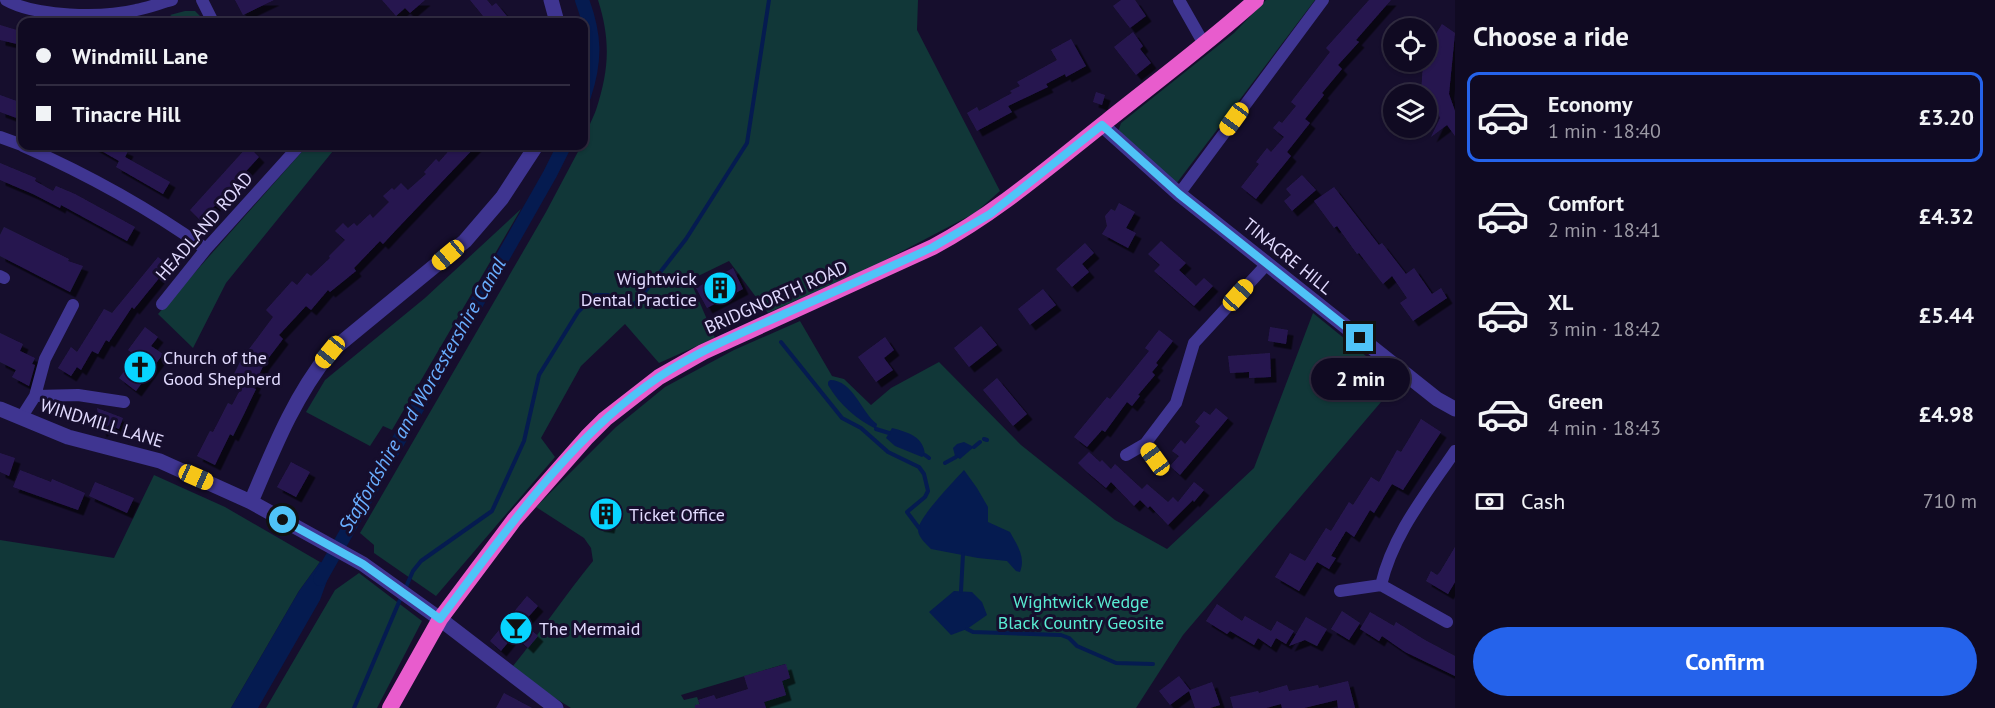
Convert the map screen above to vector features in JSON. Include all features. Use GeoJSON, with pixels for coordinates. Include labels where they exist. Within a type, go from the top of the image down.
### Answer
{"type":"FeatureCollection","features":[{"type":"Feature","properties":{"kind":"highway","name":"BRIDGNORTH ROAD"},"geometry":{"type":"LineString","coordinates":[[390,708],[440,619],[514,520],[587,437],[634,395],[659,377],[703,352],[933,247],[965,230],[990,214],[1256,0]]}},
{"type":"Feature","properties":{"kind":"street"},"geometry":{"type":"LineString","coordinates":[[6,0],[18,7],[44,13],[86,14],[133,11],[172,0]]}},
{"type":"Feature","properties":{"kind":"street"},"geometry":{"type":"LineString","coordinates":[[202,0],[211,18]]}},
{"type":"Feature","properties":{"kind":"street"},"geometry":{"type":"LineString","coordinates":[[551,0],[556,18]]}},
{"type":"Feature","properties":{"kind":"street"},"geometry":{"type":"LineString","coordinates":[[1179,0],[1204,44]]}},
{"type":"Feature","properties":{"kind":"street"},"geometry":{"type":"LineString","coordinates":[[1179,194],[1323,0]]}},
{"type":"Feature","properties":{"kind":"street","name":"TINACRE HILL"},"geometry":{"type":"LineString","coordinates":[[1102,125],[1179,194],[1437,399],[1455,409]]}},
{"type":"Feature","properties":{"kind":"street"},"geometry":{"type":"LineString","coordinates":[[0,137],[18,144]]}},
{"type":"Feature","properties":{"kind":"street"},"geometry":{"type":"LineString","coordinates":[[32,150],[95,179],[158,215],[206,249]]}},
{"type":"Feature","properties":{"kind":"street","name":"HEADLAND ROAD"},"geometry":{"type":"LineString","coordinates":[[162,304],[206,249],[294,150]]}},
{"type":"Feature","properties":{"kind":"street"},"geometry":{"type":"LineString","coordinates":[[251,502],[296,400],[330,352],[465,241],[502,198],[533,150]]}},
{"type":"Feature","properties":{"kind":"street"},"geometry":{"type":"LineString","coordinates":[[1126,454],[1145,444],[1176,403],[1194,343],[1267,264]]}},
{"type":"Feature","properties":{"kind":"street"},"geometry":{"type":"LineString","coordinates":[[21,418],[35,396],[45,359],[73,305]]}},
{"type":"Feature","properties":{"kind":"street"},"geometry":{"type":"LineString","coordinates":[[35,396],[78,395],[124,402]]}},
{"type":"Feature","properties":{"kind":"street","name":"WINDMILL LANE"},"geometry":{"type":"LineString","coordinates":[[0,409],[68,436],[160,461],[251,502],[363,564],[412,598],[556,708]]}},
{"type":"Feature","properties":{"kind":"street"},"geometry":{"type":"LineString","coordinates":[[1145,444],[1155,459]]}},
{"type":"Feature","properties":{"kind":"street"},"geometry":{"type":"LineString","coordinates":[[1381,585],[1386,560],[1399,533],[1455,451]]}},
{"type":"Feature","properties":{"kind":"street"},"geometry":{"type":"LineString","coordinates":[[1340,591],[1381,585],[1447,622]]}},
{"type":"Feature","properties":{"kind":"green space"},"geometry":{"type":"Polygon","coordinates":[[[598,0],[918,0],[917,30],[1000,191],[975,213],[874,266],[768,313],[729,261],[690,280],[715,338],[659,363],[625,324],[581,366],[541,438],[555,457],[436,596],[374,553],[374,545],[360,533],[546,212],[579,150],[588,150],[588,130],[596,110],[606,68],[607,42],[598,0]]]}},
{"type":"Feature","properties":{"kind":"green space"},"geometry":{"type":"Polygon","coordinates":[[[1266,0],[1315,0],[1176,184],[1118,132],[1121,123],[1234,33],[1266,0]]]}},
{"type":"Feature","properties":{"kind":"green space"},"geometry":{"type":"Polygon","coordinates":[[[195,11],[202,18],[175,18],[170,15],[195,11]]]}},
{"type":"Feature","properties":{"kind":"green space"},"geometry":{"type":"Polygon","coordinates":[[[303,150],[334,150],[226,283],[193,348],[158,314],[303,150]]]}},
{"type":"Feature","properties":{"kind":"green space"},"geometry":{"type":"Polygon","coordinates":[[[521,209],[392,430],[383,426],[370,446],[306,412],[325,380],[425,298],[521,209]]]}},
{"type":"Feature","properties":{"kind":"green space","name":"Wightwick Wedge Black Country Geosite"},"geometry":{"type":"Polygon","coordinates":[[[1313,313],[1398,382],[1183,635],[1136,708],[766,708],[764,702],[782,681],[790,678],[785,664],[681,695],[684,700],[697,697],[701,708],[571,708],[547,693],[513,666],[593,561],[591,548],[584,538],[536,507],[616,427],[665,387],[734,350],[800,321],[832,376],[844,379],[871,405],[891,388],[939,362],[1021,445],[1115,520],[1167,549],[1254,468],[1313,313]]]}},
{"type":"Feature","properties":{"kind":"green space"},"geometry":{"type":"Polygon","coordinates":[[[154,475],[225,507],[320,562],[299,591],[231,708],[0,708],[0,540],[114,558],[154,475]]]}},
{"type":"Feature","properties":{"kind":"green space"},"geometry":{"type":"Polygon","coordinates":[[[359,573],[422,621],[377,708],[266,708],[335,590],[359,573]]]}},
{"type":"Feature","properties":{"kind":"water"},"geometry":{"type":"Polygon","coordinates":[[[830,380],[838,381],[851,391],[877,424],[876,429],[855,416],[843,405],[828,385],[830,380]]]}},
{"type":"Feature","properties":{"kind":"water"},"geometry":{"type":"Polygon","coordinates":[[[892,428],[914,436],[922,444],[925,455],[922,457],[895,446],[886,438],[892,428]]]}},
{"type":"Feature","properties":{"kind":"water"},"geometry":{"type":"Polygon","coordinates":[[[964,442],[974,447],[960,459],[955,456],[953,448],[964,442]]]}},
{"type":"Feature","properties":{"kind":"water"},"geometry":{"type":"Polygon","coordinates":[[[964,470],[988,507],[988,522],[1010,532],[1020,551],[1022,567],[1020,572],[1016,571],[1007,561],[931,549],[919,535],[918,530],[924,517],[964,470]]]}},
{"type":"Feature","properties":{"kind":"water"},"geometry":{"type":"Polygon","coordinates":[[[320,562],[333,564],[320,600],[258,708],[231,708],[299,591],[320,562]]]}},
{"type":"Feature","properties":{"kind":"water"},"geometry":{"type":"Polygon","coordinates":[[[954,591],[972,592],[982,602],[987,615],[967,629],[951,635],[929,612],[954,591]]]}},
{"type":"Feature","properties":{"kind":"building"},"geometry":{"type":"Polygon","coordinates":[[[235,0],[274,0],[243,15],[235,0]]]}},
{"type":"Feature","properties":{"kind":"building"},"geometry":{"type":"Polygon","coordinates":[[[382,0],[425,0],[410,13],[405,8],[396,16],[382,0]]]}},
{"type":"Feature","properties":{"kind":"building"},"geometry":{"type":"Polygon","coordinates":[[[470,0],[487,0],[492,6],[496,3],[509,18],[485,18],[470,0]]]}},
{"type":"Feature","properties":{"kind":"building"},"geometry":{"type":"Polygon","coordinates":[[[1121,0],[1135,0],[1146,16],[1130,28],[1113,6],[1121,0]]]}},
{"type":"Feature","properties":{"kind":"building"},"geometry":{"type":"Polygon","coordinates":[[[1369,0],[1391,0],[1356,40],[1359,42],[1338,65],[1342,69],[1322,93],[1324,95],[1305,119],[1310,123],[1287,152],[1291,156],[1256,199],[1241,187],[1259,164],[1256,162],[1267,148],[1271,152],[1284,137],[1273,128],[1279,121],[1282,123],[1296,106],[1291,102],[1330,52],[1326,48],[1369,0]]]}},
{"type":"Feature","properties":{"kind":"building"},"geometry":{"type":"Polygon","coordinates":[[[1442,24],[1455,33],[1449,94],[1455,111],[1455,136],[1447,125],[1437,132],[1440,118],[1437,110],[1437,84],[1422,84],[1422,72],[1437,72],[1437,32],[1442,24]]]}},
{"type":"Feature","properties":{"kind":"building"},"geometry":{"type":"Polygon","coordinates":[[[0,25],[18,30],[17,44],[0,40],[0,25]]]}},
{"type":"Feature","properties":{"kind":"building"},"geometry":{"type":"Polygon","coordinates":[[[1133,32],[1143,46],[1140,49],[1151,63],[1136,75],[1114,47],[1133,32]]]}},
{"type":"Feature","properties":{"kind":"building"},"geometry":{"type":"Polygon","coordinates":[[[1071,39],[1086,66],[1066,77],[1065,74],[1046,84],[1048,87],[1008,106],[1012,112],[977,131],[967,113],[977,107],[979,111],[1012,93],[1010,91],[1020,86],[1017,82],[1057,60],[1051,50],[1071,39]]]}},
{"type":"Feature","properties":{"kind":"building"},"geometry":{"type":"Polygon","coordinates":[[[1096,92],[1105,95],[1102,105],[1093,102],[1096,92]]]}},
{"type":"Feature","properties":{"kind":"building"},"geometry":{"type":"Polygon","coordinates":[[[0,95],[18,102],[18,119],[0,112],[0,95]]]}},
{"type":"Feature","properties":{"kind":"building"},"geometry":{"type":"Polygon","coordinates":[[[100,150],[128,151],[125,157],[170,182],[163,194],[116,167],[119,161],[100,150]]]}},
{"type":"Feature","properties":{"kind":"building"},"geometry":{"type":"Polygon","coordinates":[[[244,150],[252,150],[259,157],[201,221],[190,210],[244,150]]]}},
{"type":"Feature","properties":{"kind":"building"},"geometry":{"type":"Polygon","coordinates":[[[450,150],[472,150],[383,244],[380,241],[354,268],[356,271],[330,292],[328,290],[311,310],[306,306],[279,335],[283,339],[264,364],[245,412],[233,436],[230,434],[215,465],[197,456],[210,431],[213,432],[228,403],[232,405],[245,381],[233,376],[241,360],[273,317],[266,310],[292,281],[297,285],[307,273],[311,276],[330,258],[329,256],[345,240],[335,231],[343,223],[348,228],[354,223],[357,226],[370,214],[373,218],[389,202],[383,196],[392,188],[394,190],[401,183],[408,190],[426,174],[424,172],[436,159],[439,162],[450,150]]]}},
{"type":"Feature","properties":{"kind":"building"},"geometry":{"type":"Polygon","coordinates":[[[0,163],[36,178],[35,181],[53,191],[56,186],[75,194],[135,227],[127,241],[61,205],[60,208],[0,180],[0,163]]]}},
{"type":"Feature","properties":{"kind":"building"},"geometry":{"type":"Polygon","coordinates":[[[1302,175],[1316,190],[1292,211],[1284,201],[1291,195],[1286,189],[1302,175]]]}},
{"type":"Feature","properties":{"kind":"building"},"geometry":{"type":"Polygon","coordinates":[[[1334,187],[1379,245],[1382,243],[1406,274],[1414,268],[1432,294],[1441,288],[1447,298],[1413,321],[1400,303],[1407,298],[1392,276],[1383,284],[1337,226],[1334,228],[1314,201],[1334,187]]]}},
{"type":"Feature","properties":{"kind":"building"},"geometry":{"type":"Polygon","coordinates":[[[1119,203],[1135,212],[1126,228],[1136,233],[1128,248],[1102,234],[1107,226],[1105,216],[1111,209],[1115,211],[1119,203]]]}},
{"type":"Feature","properties":{"kind":"building"},"geometry":{"type":"Polygon","coordinates":[[[4,227],[69,259],[68,261],[83,266],[70,292],[0,256],[0,235],[4,227]]]}},
{"type":"Feature","properties":{"kind":"building"},"geometry":{"type":"Polygon","coordinates":[[[1161,241],[1186,263],[1179,270],[1196,286],[1204,278],[1213,286],[1194,306],[1154,271],[1160,265],[1148,254],[1161,241]]]}},
{"type":"Feature","properties":{"kind":"building"},"geometry":{"type":"Polygon","coordinates":[[[1085,243],[1094,253],[1082,264],[1089,272],[1072,287],[1056,269],[1085,243]]]}},
{"type":"Feature","properties":{"kind":"building"},"geometry":{"type":"Polygon","coordinates":[[[158,257],[169,266],[134,309],[132,307],[109,342],[106,340],[98,354],[92,351],[81,370],[77,367],[71,376],[58,368],[71,347],[77,352],[104,309],[112,313],[158,257]]]}},
{"type":"Feature","properties":{"kind":"building","name":"Wightwick Dental Practice"},"geometry":{"type":"Polygon","coordinates":[[[733,268],[743,289],[707,308],[696,288],[733,268]]]}},
{"type":"Feature","properties":{"kind":"building"},"geometry":{"type":"Polygon","coordinates":[[[1043,289],[1056,305],[1030,325],[1018,309],[1043,289]]]}},
{"type":"Feature","properties":{"kind":"building"},"geometry":{"type":"Polygon","coordinates":[[[981,326],[997,345],[969,367],[954,348],[981,326]]]}},
{"type":"Feature","properties":{"kind":"building","name":"Church of the Good Shepherd"},"geometry":{"type":"Polygon","coordinates":[[[145,327],[158,337],[151,346],[163,354],[136,391],[119,378],[136,356],[128,350],[145,327]]]}},
{"type":"Feature","properties":{"kind":"building"},"geometry":{"type":"Polygon","coordinates":[[[1270,327],[1288,330],[1286,344],[1268,341],[1270,327]]]}},
{"type":"Feature","properties":{"kind":"building"},"geometry":{"type":"Polygon","coordinates":[[[1159,330],[1173,341],[1156,363],[1158,365],[1152,372],[1155,375],[1132,406],[1127,402],[1105,432],[1102,430],[1087,447],[1074,437],[1107,397],[1110,399],[1149,351],[1145,348],[1159,330]]]}},
{"type":"Feature","properties":{"kind":"building"},"geometry":{"type":"Polygon","coordinates":[[[0,333],[23,344],[20,351],[35,358],[29,386],[12,377],[16,370],[0,362],[0,333]]]}},
{"type":"Feature","properties":{"kind":"building"},"geometry":{"type":"Polygon","coordinates":[[[885,337],[894,350],[884,358],[893,370],[876,382],[858,357],[885,337]]]}},
{"type":"Feature","properties":{"kind":"building"},"geometry":{"type":"Polygon","coordinates":[[[1270,353],[1271,377],[1249,378],[1249,372],[1230,373],[1228,356],[1270,353]]]}},
{"type":"Feature","properties":{"kind":"building"},"geometry":{"type":"Polygon","coordinates":[[[997,378],[1027,414],[1013,426],[983,390],[997,378]]]}},
{"type":"Feature","properties":{"kind":"building"},"geometry":{"type":"Polygon","coordinates":[[[97,408],[123,418],[119,429],[109,425],[101,432],[97,408]]]}},
{"type":"Feature","properties":{"kind":"building"},"geometry":{"type":"Polygon","coordinates":[[[1216,408],[1228,418],[1180,475],[1170,466],[1179,456],[1172,451],[1181,440],[1185,444],[1200,426],[1195,422],[1204,411],[1210,415],[1216,408]]]}},
{"type":"Feature","properties":{"kind":"building"},"geometry":{"type":"Polygon","coordinates":[[[1421,419],[1441,432],[1403,490],[1392,484],[1374,513],[1370,510],[1354,537],[1346,531],[1331,556],[1336,558],[1329,569],[1317,562],[1299,591],[1275,577],[1290,553],[1305,561],[1326,528],[1331,531],[1349,502],[1353,505],[1371,477],[1379,482],[1397,450],[1401,452],[1421,419]]]}},
{"type":"Feature","properties":{"kind":"building"},"geometry":{"type":"Polygon","coordinates":[[[1089,452],[1111,469],[1115,464],[1142,489],[1147,484],[1168,502],[1173,497],[1178,502],[1194,482],[1204,490],[1168,525],[1150,506],[1148,508],[1140,500],[1134,506],[1111,482],[1106,488],[1086,471],[1078,463],[1089,452]]]}},
{"type":"Feature","properties":{"kind":"building"},"geometry":{"type":"Polygon","coordinates":[[[0,453],[15,458],[9,476],[0,472],[0,453]]]}},
{"type":"Feature","properties":{"kind":"building"},"geometry":{"type":"Polygon","coordinates":[[[291,462],[310,472],[296,497],[277,487],[291,462]]]}},
{"type":"Feature","properties":{"kind":"building"},"geometry":{"type":"Polygon","coordinates":[[[20,470],[51,482],[52,479],[85,493],[78,510],[13,487],[20,470]]]}},
{"type":"Feature","properties":{"kind":"building"},"geometry":{"type":"Polygon","coordinates":[[[95,482],[134,498],[127,513],[89,496],[95,482]]]}},
{"type":"Feature","properties":{"kind":"building","name":"Ticket Office"},"geometry":{"type":"Polygon","coordinates":[[[602,500],[614,502],[609,528],[598,526],[602,500]]]}},
{"type":"Feature","properties":{"kind":"building"},"geometry":{"type":"Polygon","coordinates":[[[1455,547],[1455,582],[1448,594],[1426,581],[1431,571],[1437,575],[1440,572],[1455,547]]]}},
{"type":"Feature","properties":{"kind":"building"},"geometry":{"type":"Polygon","coordinates":[[[527,596],[538,606],[523,623],[538,636],[528,648],[514,635],[501,651],[490,641],[527,596]]]}},
{"type":"Feature","properties":{"kind":"building"},"geometry":{"type":"Polygon","coordinates":[[[1217,604],[1242,621],[1245,616],[1271,631],[1277,621],[1294,631],[1286,644],[1276,638],[1271,647],[1258,638],[1254,645],[1230,631],[1227,634],[1206,621],[1217,604]]]}},
{"type":"Feature","properties":{"kind":"building"},"geometry":{"type":"Polygon","coordinates":[[[1342,611],[1360,623],[1349,640],[1331,629],[1342,611]]]}},
{"type":"Feature","properties":{"kind":"building"},"geometry":{"type":"Polygon","coordinates":[[[1370,612],[1394,626],[1396,622],[1455,656],[1455,676],[1405,652],[1382,636],[1379,641],[1360,629],[1370,612]]]}},
{"type":"Feature","properties":{"kind":"building"},"geometry":{"type":"Polygon","coordinates":[[[1306,617],[1327,629],[1317,646],[1305,640],[1289,646],[1306,617]]]}},
{"type":"Feature","properties":{"kind":"building"},"geometry":{"type":"Polygon","coordinates":[[[786,664],[790,678],[782,681],[786,695],[764,702],[766,708],[695,708],[695,705],[700,704],[698,700],[714,695],[716,699],[748,689],[744,676],[786,664]]]}},
{"type":"Feature","properties":{"kind":"building"},"geometry":{"type":"Polygon","coordinates":[[[1179,676],[1190,690],[1212,682],[1220,705],[1195,708],[1189,691],[1170,705],[1159,691],[1179,676]]]}},
{"type":"Feature","properties":{"kind":"building"},"geometry":{"type":"Polygon","coordinates":[[[1348,681],[1355,708],[1338,708],[1337,700],[1304,708],[1282,708],[1281,704],[1266,708],[1233,708],[1230,697],[1258,691],[1259,693],[1287,685],[1289,691],[1318,685],[1319,688],[1348,681]]]}},
{"type":"Feature","properties":{"kind":"building"},"geometry":{"type":"Polygon","coordinates":[[[504,693],[532,708],[496,708],[504,693]]]}},
{"type":"Feature","properties":{"kind":"waterway","name":"Staffordshire and Worcestershire Canal"},"geometry":{"type":"LineString","coordinates":[[582,0],[587,18]]}},
{"type":"Feature","properties":{"kind":"waterway"},"geometry":{"type":"LineString","coordinates":[[405,589],[413,571],[421,561],[492,511],[524,441],[539,375],[578,312],[595,295],[608,295],[629,306],[637,302],[686,239],[747,143],[769,0]]}},
{"type":"Feature","properties":{"kind":"waterway","name":"Staffordshire and Worcestershire Canal"},"geometry":{"type":"LineString","coordinates":[[588,21],[592,36],[591,71],[588,83]]}},
{"type":"Feature","properties":{"kind":"waterway","name":"Staffordshire and Worcestershire Canal"},"geometry":{"type":"LineString","coordinates":[[320,579],[562,150]]}},
{"type":"Feature","properties":{"kind":"waterway"},"geometry":{"type":"LineString","coordinates":[[781,342],[842,418],[861,428],[888,452],[919,467],[924,474],[928,491],[925,497],[907,512],[919,528]]}},
{"type":"Feature","properties":{"kind":"waterway"},"geometry":{"type":"LineString","coordinates":[[876,429],[889,433]]}},
{"type":"Feature","properties":{"kind":"waterway"},"geometry":{"type":"LineString","coordinates":[[974,447],[980,442]]}},
{"type":"Feature","properties":{"kind":"waterway"},"geometry":{"type":"LineString","coordinates":[[925,455],[929,458]]}},
{"type":"Feature","properties":{"kind":"waterway"},"geometry":{"type":"LineString","coordinates":[[945,463],[956,457]]}},
{"type":"Feature","properties":{"kind":"waterway"},"geometry":{"type":"LineString","coordinates":[[961,591],[963,554]]}},
{"type":"Feature","properties":{"kind":"waterway"},"geometry":{"type":"LineString","coordinates":[[354,708],[402,595]]}},
{"type":"Feature","properties":{"kind":"waterway"},"geometry":{"type":"LineString","coordinates":[[967,629],[973,632],[1061,635],[1069,638],[1077,646],[1116,663],[1153,664]]}},
{"type":"Feature","properties":{"kind":"place","name":"Wightwick Dental Practice"},"geometry":{"type":"Point","coordinates":[720,288]}},
{"type":"Feature","properties":{"kind":"place","name":"Church of the Good Shepherd"},"geometry":{"type":"Point","coordinates":[140,367]}},
{"type":"Feature","properties":{"kind":"place","name":"Ticket Office"},"geometry":{"type":"Point","coordinates":[606,514]}},
{"type":"Feature","properties":{"kind":"place","name":"The Mermaid"},"geometry":{"type":"Point","coordinates":[516,628]}},
{"type":"Feature","properties":{"kind":"route"},"geometry":{"type":"LineString","coordinates":[[283,520],[363,564],[440,619],[514,520],[587,437],[634,395],[659,377],[703,352],[933,247],[965,230],[990,214],[1102,125],[1179,194],[1360,338]]}}]}
